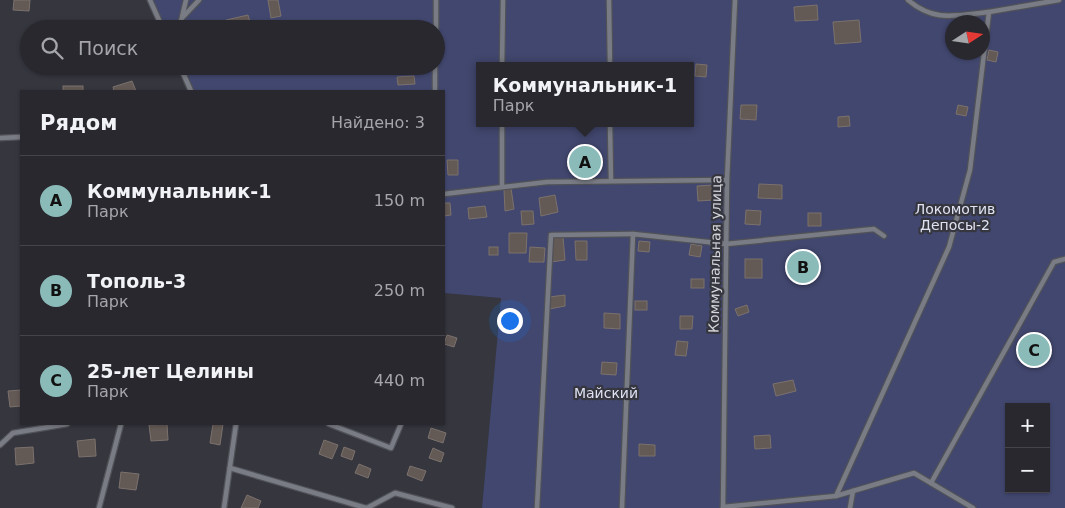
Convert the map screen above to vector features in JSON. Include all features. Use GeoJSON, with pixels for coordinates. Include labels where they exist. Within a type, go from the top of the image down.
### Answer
{"type":"FeatureCollection","features":[{"type":"Feature","properties":{"kind":"lane"},"geometry":{"type":"LineString","coordinates":[[150,0],[159,20]]}},
{"type":"Feature","properties":{"kind":"lane"},"geometry":{"type":"LineString","coordinates":[[182,18],[186,0]]}},
{"type":"Feature","properties":{"kind":"lane"},"geometry":{"type":"LineString","coordinates":[[182,18],[199,0]]}},
{"type":"Feature","properties":{"kind":"lane"},"geometry":{"type":"LineString","coordinates":[[436,0],[436,20]]}},
{"type":"Feature","properties":{"kind":"lane"},"geometry":{"type":"LineString","coordinates":[[502,62],[503,0]]}},
{"type":"Feature","properties":{"kind":"lane"},"geometry":{"type":"LineString","coordinates":[[609,0],[610,62]]}},
{"type":"Feature","properties":{"kind":"lane","name":"Коммунальная улица"},"geometry":{"type":"LineString","coordinates":[[723,508],[727,180],[735,0]]}},
{"type":"Feature","properties":{"kind":"lane"},"geometry":{"type":"LineString","coordinates":[[908,0],[917,7],[940,16],[990,12],[1059,0]]}},
{"type":"Feature","properties":{"kind":"lane"},"geometry":{"type":"LineString","coordinates":[[836,496],[949,247],[970,170],[990,12]]}},
{"type":"Feature","properties":{"kind":"lane"},"geometry":{"type":"LineString","coordinates":[[184,75],[191,90]]}},
{"type":"Feature","properties":{"kind":"lane"},"geometry":{"type":"LineString","coordinates":[[435,75],[435,90]]}},
{"type":"Feature","properties":{"kind":"lane"},"geometry":{"type":"LineString","coordinates":[[502,127],[502,186]]}},
{"type":"Feature","properties":{"kind":"lane"},"geometry":{"type":"LineString","coordinates":[[610,127],[611,181]]}},
{"type":"Feature","properties":{"kind":"lane"},"geometry":{"type":"LineString","coordinates":[[0,138],[20,137]]}},
{"type":"Feature","properties":{"kind":"lane"},"geometry":{"type":"LineString","coordinates":[[445,194],[546,182],[727,180]]}},
{"type":"Feature","properties":{"kind":"lane"},"geometry":{"type":"LineString","coordinates":[[537,508],[551,235],[633,234],[726,244],[874,229],[884,236]]}},
{"type":"Feature","properties":{"kind":"lane"},"geometry":{"type":"LineString","coordinates":[[622,508],[633,234]]}},
{"type":"Feature","properties":{"kind":"lane"},"geometry":{"type":"LineString","coordinates":[[931,483],[1054,262],[1065,259]]}},
{"type":"Feature","properties":{"kind":"lane"},"geometry":{"type":"LineString","coordinates":[[0,445],[13,433],[62,425]]}},
{"type":"Feature","properties":{"kind":"lane"},"geometry":{"type":"LineString","coordinates":[[99,508],[121,425]]}},
{"type":"Feature","properties":{"kind":"lane"},"geometry":{"type":"LineString","coordinates":[[224,508],[236,425]]}},
{"type":"Feature","properties":{"kind":"lane"},"geometry":{"type":"LineString","coordinates":[[332,425],[391,448],[401,425]]}},
{"type":"Feature","properties":{"kind":"lane"},"geometry":{"type":"LineString","coordinates":[[230,468],[366,508],[395,492],[452,508]]}},
{"type":"Feature","properties":{"kind":"lane"},"geometry":{"type":"LineString","coordinates":[[723,508],[836,496],[914,472],[973,508]]}},
{"type":"Feature","properties":{"kind":"lane"},"geometry":{"type":"LineString","coordinates":[[850,508],[853,491]]}},
{"type":"Feature","properties":{"kind":"green space"},"geometry":{"type":"Polygon","coordinates":[[[150,0],[1065,0],[1065,508],[482,508],[501,298],[445,293],[445,90],[191,90],[184,75],[445,75],[445,20],[159,20],[150,0]]]}},
{"type":"Feature","properties":{"kind":"building"},"geometry":{"type":"Polygon","coordinates":[[[14,0],[30,0],[29,11],[13,10],[14,0]]]}},
{"type":"Feature","properties":{"kind":"building"},"geometry":{"type":"Polygon","coordinates":[[[268,0],[278,0],[281,16],[271,18],[268,0]]]}},
{"type":"Feature","properties":{"kind":"building"},"geometry":{"type":"Polygon","coordinates":[[[817,5],[818,20],[795,21],[794,7],[817,5]]]}},
{"type":"Feature","properties":{"kind":"building"},"geometry":{"type":"Polygon","coordinates":[[[248,15],[249,20],[226,20],[248,15]]]}},
{"type":"Feature","properties":{"kind":"building"},"geometry":{"type":"Polygon","coordinates":[[[859,20],[861,42],[835,44],[833,22],[859,20]]]}},
{"type":"Feature","properties":{"kind":"building"},"geometry":{"type":"Polygon","coordinates":[[[990,50],[998,52],[996,62],[987,60],[990,60],[990,50]]]}},
{"type":"Feature","properties":{"kind":"building"},"geometry":{"type":"Polygon","coordinates":[[[696,64],[707,65],[706,77],[695,76],[696,64]]]}},
{"type":"Feature","properties":{"kind":"building"},"geometry":{"type":"Polygon","coordinates":[[[414,76],[415,84],[398,85],[397,77],[414,76]]]}},
{"type":"Feature","properties":{"kind":"building"},"geometry":{"type":"Polygon","coordinates":[[[132,81],[136,90],[114,90],[113,87],[132,81]]]}},
{"type":"Feature","properties":{"kind":"building"},"geometry":{"type":"Polygon","coordinates":[[[63,86],[83,86],[83,90],[63,90],[63,86]]]}},
{"type":"Feature","properties":{"kind":"building"},"geometry":{"type":"Polygon","coordinates":[[[741,105],[757,105],[756,120],[740,119],[741,105]]]}},
{"type":"Feature","properties":{"kind":"building"},"geometry":{"type":"Polygon","coordinates":[[[958,105],[968,107],[966,116],[956,114],[958,105]]]}},
{"type":"Feature","properties":{"kind":"building"},"geometry":{"type":"Polygon","coordinates":[[[849,116],[850,126],[838,127],[838,117],[849,116]]]}},
{"type":"Feature","properties":{"kind":"building"},"geometry":{"type":"Polygon","coordinates":[[[447,160],[458,160],[458,175],[448,175],[447,160]]]}},
{"type":"Feature","properties":{"kind":"building"},"geometry":{"type":"Polygon","coordinates":[[[759,184],[782,185],[782,199],[758,198],[759,184]]]}},
{"type":"Feature","properties":{"kind":"building"},"geometry":{"type":"Polygon","coordinates":[[[713,185],[714,200],[698,201],[697,186],[713,185]]]}},
{"type":"Feature","properties":{"kind":"building"},"geometry":{"type":"Polygon","coordinates":[[[511,188],[514,209],[505,211],[504,190],[511,188]]]}},
{"type":"Feature","properties":{"kind":"building"},"geometry":{"type":"Polygon","coordinates":[[[555,195],[558,212],[541,216],[539,198],[555,195]]]}},
{"type":"Feature","properties":{"kind":"building"},"geometry":{"type":"Polygon","coordinates":[[[445,203],[450,203],[451,215],[445,216],[445,203]]]}},
{"type":"Feature","properties":{"kind":"building"},"geometry":{"type":"Polygon","coordinates":[[[485,206],[487,217],[469,219],[468,208],[485,206]]]}},
{"type":"Feature","properties":{"kind":"building"},"geometry":{"type":"Polygon","coordinates":[[[746,210],[761,211],[760,225],[745,224],[746,210]]]}},
{"type":"Feature","properties":{"kind":"building"},"geometry":{"type":"Polygon","coordinates":[[[521,211],[533,211],[534,224],[522,225],[521,211]]]}},
{"type":"Feature","properties":{"kind":"building"},"geometry":{"type":"Polygon","coordinates":[[[808,213],[821,213],[821,226],[808,226],[808,213]]]}},
{"type":"Feature","properties":{"kind":"building"},"geometry":{"type":"Polygon","coordinates":[[[509,233],[527,233],[526,253],[509,253],[509,233]]]}},
{"type":"Feature","properties":{"kind":"building"},"geometry":{"type":"Polygon","coordinates":[[[563,237],[565,260],[551,262],[552,238],[563,237]]]}},
{"type":"Feature","properties":{"kind":"building"},"geometry":{"type":"Polygon","coordinates":[[[575,241],[587,241],[587,260],[576,260],[575,241]]]}},
{"type":"Feature","properties":{"kind":"building"},"geometry":{"type":"Polygon","coordinates":[[[639,241],[650,242],[649,252],[638,251],[639,241]]]}},
{"type":"Feature","properties":{"kind":"building"},"geometry":{"type":"Polygon","coordinates":[[[691,244],[702,246],[700,257],[689,255],[691,244]]]}},
{"type":"Feature","properties":{"kind":"building"},"geometry":{"type":"Polygon","coordinates":[[[489,247],[498,247],[498,255],[489,255],[489,247]]]}},
{"type":"Feature","properties":{"kind":"building"},"geometry":{"type":"Polygon","coordinates":[[[530,247],[545,248],[544,262],[529,262],[530,247]]]}},
{"type":"Feature","properties":{"kind":"building"},"geometry":{"type":"Polygon","coordinates":[[[745,259],[762,259],[762,278],[745,278],[745,259]]]}},
{"type":"Feature","properties":{"kind":"building"},"geometry":{"type":"Polygon","coordinates":[[[691,279],[704,279],[704,288],[691,288],[691,279]]]}},
{"type":"Feature","properties":{"kind":"building"},"geometry":{"type":"Polygon","coordinates":[[[565,295],[565,306],[549,309],[549,297],[565,295]]]}},
{"type":"Feature","properties":{"kind":"building"},"geometry":{"type":"Polygon","coordinates":[[[635,301],[647,301],[647,310],[635,310],[635,301]]]}},
{"type":"Feature","properties":{"kind":"building"},"geometry":{"type":"Polygon","coordinates":[[[747,305],[749,312],[738,316],[735,309],[747,305]]]}},
{"type":"Feature","properties":{"kind":"building"},"geometry":{"type":"Polygon","coordinates":[[[604,313],[620,314],[620,329],[604,328],[604,313]]]}},
{"type":"Feature","properties":{"kind":"building"},"geometry":{"type":"Polygon","coordinates":[[[680,316],[693,316],[692,329],[680,329],[680,316]]]}},
{"type":"Feature","properties":{"kind":"building"},"geometry":{"type":"Polygon","coordinates":[[[447,335],[457,338],[454,347],[445,344],[447,335]]]}},
{"type":"Feature","properties":{"kind":"building"},"geometry":{"type":"Polygon","coordinates":[[[677,341],[688,342],[686,356],[675,355],[677,341]]]}},
{"type":"Feature","properties":{"kind":"building"},"geometry":{"type":"Polygon","coordinates":[[[602,362],[617,363],[616,375],[601,374],[602,362]]]}},
{"type":"Feature","properties":{"kind":"building"},"geometry":{"type":"Polygon","coordinates":[[[793,380],[796,391],[776,396],[773,384],[793,380]]]}},
{"type":"Feature","properties":{"kind":"building"},"geometry":{"type":"Polygon","coordinates":[[[20,390],[20,406],[10,407],[8,391],[20,390]]]}},
{"type":"Feature","properties":{"kind":"building"},"geometry":{"type":"Polygon","coordinates":[[[149,425],[167,425],[168,440],[151,441],[149,425]]]}},
{"type":"Feature","properties":{"kind":"building"},"geometry":{"type":"Polygon","coordinates":[[[213,425],[223,425],[220,445],[210,443],[213,425]]]}},
{"type":"Feature","properties":{"kind":"building"},"geometry":{"type":"Polygon","coordinates":[[[431,428],[446,433],[443,443],[428,438],[431,428]]]}},
{"type":"Feature","properties":{"kind":"building"},"geometry":{"type":"Polygon","coordinates":[[[770,435],[771,448],[755,449],[754,436],[770,435]]]}},
{"type":"Feature","properties":{"kind":"building"},"geometry":{"type":"Polygon","coordinates":[[[95,439],[96,456],[79,457],[77,441],[95,439]]]}},
{"type":"Feature","properties":{"kind":"building"},"geometry":{"type":"Polygon","coordinates":[[[324,440],[338,445],[332,459],[319,454],[324,440]]]}},
{"type":"Feature","properties":{"kind":"building"},"geometry":{"type":"Polygon","coordinates":[[[639,444],[655,445],[655,456],[639,456],[639,444]]]}},
{"type":"Feature","properties":{"kind":"building"},"geometry":{"type":"Polygon","coordinates":[[[33,447],[34,463],[16,465],[15,448],[33,447]]]}},
{"type":"Feature","properties":{"kind":"building"},"geometry":{"type":"Polygon","coordinates":[[[344,447],[355,451],[352,460],[341,456],[344,447]]]}},
{"type":"Feature","properties":{"kind":"building"},"geometry":{"type":"Polygon","coordinates":[[[433,448],[444,453],[441,462],[429,458],[433,448]]]}},
{"type":"Feature","properties":{"kind":"building"},"geometry":{"type":"Polygon","coordinates":[[[359,464],[371,469],[368,478],[355,473],[359,464]]]}},
{"type":"Feature","properties":{"kind":"building"},"geometry":{"type":"Polygon","coordinates":[[[410,466],[426,471],[422,481],[407,475],[410,466]]]}},
{"type":"Feature","properties":{"kind":"building"},"geometry":{"type":"Polygon","coordinates":[[[121,472],[139,474],[136,490],[119,488],[121,472]]]}},
{"type":"Feature","properties":{"kind":"building"},"geometry":{"type":"Polygon","coordinates":[[[247,495],[261,501],[258,508],[241,508],[247,495]]]}},
{"type":"Feature","properties":{"kind":"place","name":"Коммунальник-1"},"geometry":{"type":"Point","coordinates":[585,162]}},
{"type":"Feature","properties":{"kind":"place","name":"Тополь-3"},"geometry":{"type":"Point","coordinates":[803,267]}},
{"type":"Feature","properties":{"kind":"place","name":"25-лет Целины"},"geometry":{"type":"Point","coordinates":[1034,350]}},
{"type":"Feature","properties":{"kind":"park label","name":"Локомотив Депосы-2"},"geometry":{"type":"Point","coordinates":[955,217]}},
{"type":"Feature","properties":{"kind":"park label","name":"Майский"},"geometry":{"type":"Point","coordinates":[606,393]}}]}
